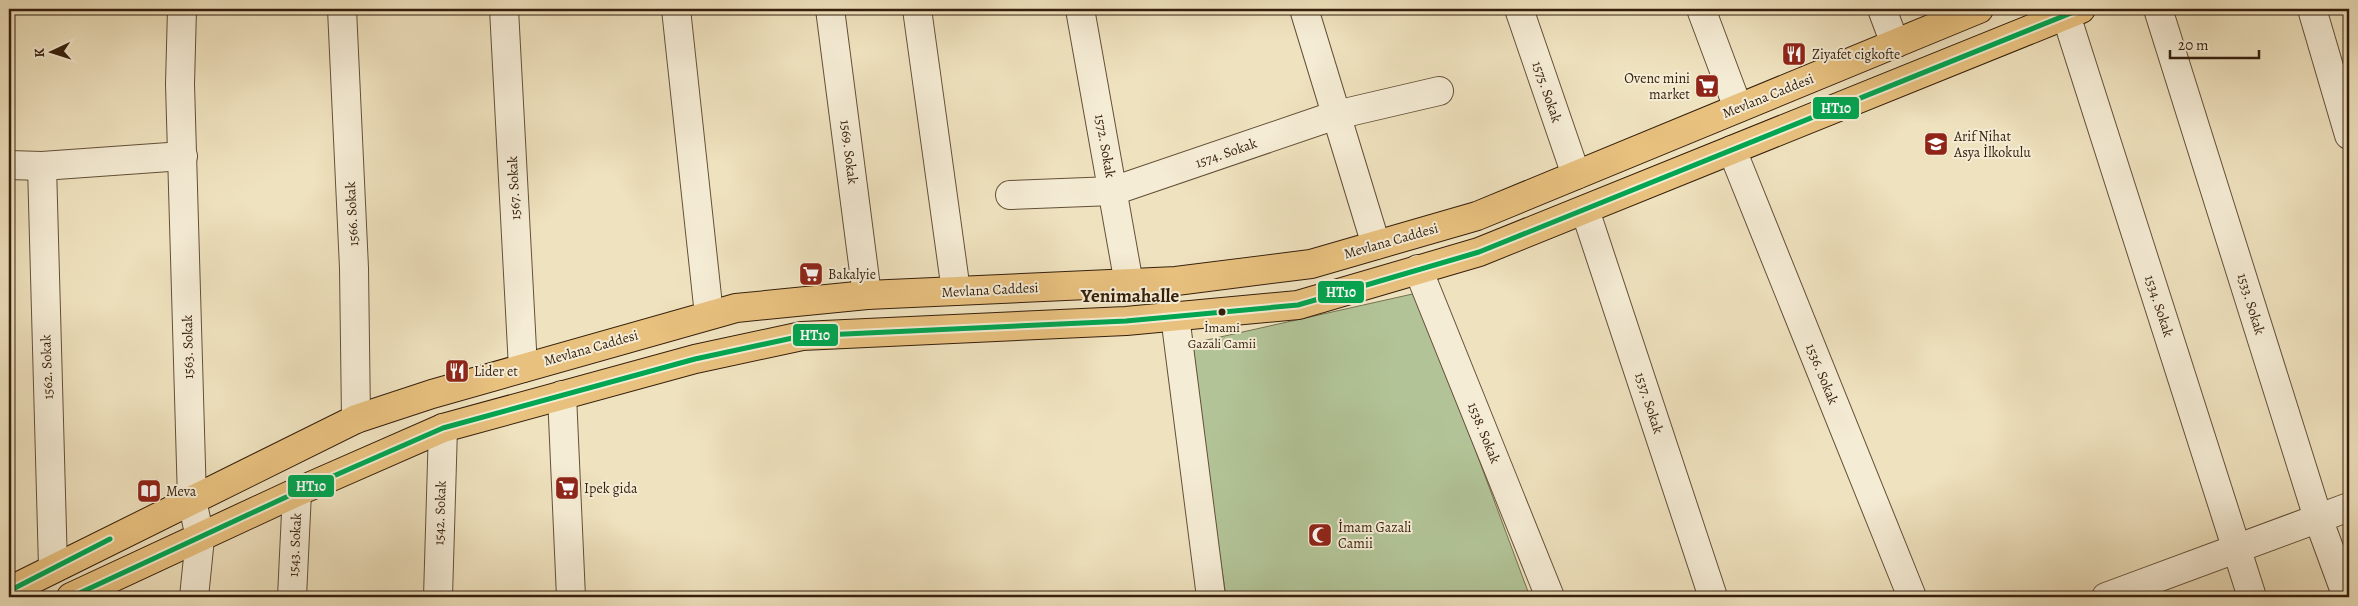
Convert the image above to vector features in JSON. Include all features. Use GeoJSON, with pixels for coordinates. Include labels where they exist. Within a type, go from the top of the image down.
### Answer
{"type":"FeatureCollection","features":[{"type":"Feature","properties":{"kind":"main road","name":"Mevlana Caddesi"},"geometry":{"type":"LineString","coordinates":[[9,591],[53,567],[356,418],[523,368],[736,308],[867,295],[1176,282],[1311,264],[1477,216],[1979,9]]}},
{"type":"Feature","properties":{"kind":"main road"},"geometry":{"type":"LineString","coordinates":[[71,597],[297,492],[443,428],[695,360],[802,336],[1126,321],[1298,305],[1479,252],[2073,12]]}},
{"type":"Feature","properties":{"kind":"street","name":"1563. Sokak"},"geometry":{"type":"LineString","coordinates":[[182,9],[180,84],[184,156],[192,500],[200,538],[194,597]]}},
{"type":"Feature","properties":{"kind":"street","name":"1566. Sokak"},"geometry":{"type":"LineString","coordinates":[[342,9],[354,268],[356,418]]}},
{"type":"Feature","properties":{"kind":"street","name":"1567. Sokak"},"geometry":{"type":"LineString","coordinates":[[504,9],[523,368]]}},
{"type":"Feature","properties":{"kind":"street"},"geometry":{"type":"LineString","coordinates":[[676,9],[709,315]]}},
{"type":"Feature","properties":{"kind":"street","name":"1569. Sokak"},"geometry":{"type":"LineString","coordinates":[[830,9],[867,295]]}},
{"type":"Feature","properties":{"kind":"street"},"geometry":{"type":"LineString","coordinates":[[917,9],[956,291]]}},
{"type":"Feature","properties":{"kind":"street","name":"1572. Sokak"},"geometry":{"type":"LineString","coordinates":[[1080,9],[1129,284]]}},
{"type":"Feature","properties":{"kind":"street"},"geometry":{"type":"LineString","coordinates":[[1304,9],[1376,245]]}},
{"type":"Feature","properties":{"kind":"street","name":"1575. Sokak"},"geometry":{"type":"LineString","coordinates":[[1519,9],[1576,175]]}},
{"type":"Feature","properties":{"kind":"street"},"geometry":{"type":"LineString","coordinates":[[1701,9],[1738,108]]}},
{"type":"Feature","properties":{"kind":"street"},"geometry":{"type":"LineString","coordinates":[[1882,9],[1895,44]]}},
{"type":"Feature","properties":{"kind":"street","name":"1533. Sokak"},"geometry":{"type":"LineString","coordinates":[[2158,9],[2318,518],[2347,597]]}},
{"type":"Feature","properties":{"kind":"street"},"geometry":{"type":"LineString","coordinates":[[2312,9],[2349,134]]}},
{"type":"Feature","properties":{"kind":"street","name":"1534. Sokak"},"geometry":{"type":"LineString","coordinates":[[2073,12],[2252,597]]}},
{"type":"Feature","properties":{"kind":"street","name":"1574. Sokak"},"geometry":{"type":"LineString","coordinates":[[1010,195],[1113,192],[1336,114],[1439,91]]}},
{"type":"Feature","properties":{"kind":"street","name":"1536. Sokak"},"geometry":{"type":"LineString","coordinates":[[1732,150],[1912,597]]}},
{"type":"Feature","properties":{"kind":"street"},"geometry":{"type":"LineString","coordinates":[[9,164],[42,166],[184,156]]}},
{"type":"Feature","properties":{"kind":"street","name":"1562. Sokak"},"geometry":{"type":"LineString","coordinates":[[42,166],[53,567]]}},
{"type":"Feature","properties":{"kind":"street","name":"1537. Sokak"},"geometry":{"type":"LineString","coordinates":[[1584,210],[1713,597]]}},
{"type":"Feature","properties":{"kind":"street","name":"1538. Sokak"},"geometry":{"type":"LineString","coordinates":[[1418,269],[1550,597]]}},
{"type":"Feature","properties":{"kind":"street"},"geometry":{"type":"LineString","coordinates":[[1175,316],[1211,597]]}},
{"type":"Feature","properties":{"kind":"street"},"geometry":{"type":"LineString","coordinates":[[562,395],[572,597]]}},
{"type":"Feature","properties":{"kind":"street","name":"1542. Sokak"},"geometry":{"type":"LineString","coordinates":[[438,597],[443,428]]}},
{"type":"Feature","properties":{"kind":"street","name":"1543. Sokak"},"geometry":{"type":"LineString","coordinates":[[292,597],[297,492]]}},
{"type":"Feature","properties":{"kind":"street"},"geometry":{"type":"LineString","coordinates":[[2106,597],[2349,507]]}},
{"type":"Feature","properties":{"kind":"green space"},"geometry":{"type":"Polygon","coordinates":[[[1417,293],[1530,597],[1226,597],[1189,344],[1417,293]]]}},
{"type":"Feature","properties":{"kind":"transit line","name":"HT10"},"geometry":{"type":"LineString","coordinates":[[71,597],[297,492],[443,428],[695,359],[802,336],[1126,321],[1298,305],[1479,252],[2081,9]]}},
{"type":"Feature","properties":{"kind":"transit line","name":"HT10"},"geometry":{"type":"LineString","coordinates":[[9,591],[110,539]]}},
{"type":"Feature","properties":{"kind":"place","name":"Ziyafet cigkofte"},"geometry":{"type":"Point","coordinates":[1794,54]}},
{"type":"Feature","properties":{"kind":"place","name":"Ovenc mini market"},"geometry":{"type":"Point","coordinates":[1707,86]}},
{"type":"Feature","properties":{"kind":"place","name":"Arif Nihat Asya İlkokulu"},"geometry":{"type":"Point","coordinates":[1936,144]}},
{"type":"Feature","properties":{"kind":"place","name":"Bakalyie"},"geometry":{"type":"Point","coordinates":[811,274]}},
{"type":"Feature","properties":{"kind":"place","name":"İmami Gazali Camii"},"geometry":{"type":"Point","coordinates":[1222,312]}},
{"type":"Feature","properties":{"kind":"place","name":"Lider et"},"geometry":{"type":"Point","coordinates":[457,371]}},
{"type":"Feature","properties":{"kind":"place","name":"Ipek gida"},"geometry":{"type":"Point","coordinates":[567,488]}},
{"type":"Feature","properties":{"kind":"place","name":"Meva"},"geometry":{"type":"Point","coordinates":[149,491]}},
{"type":"Feature","properties":{"kind":"place","name":"İmam Gazali Camii"},"geometry":{"type":"Point","coordinates":[1320,535]}},
{"type":"Feature","properties":{"kind":"district","name":"Yenimahalle"},"geometry":{"type":"Point","coordinates":[1130,296]}}]}
